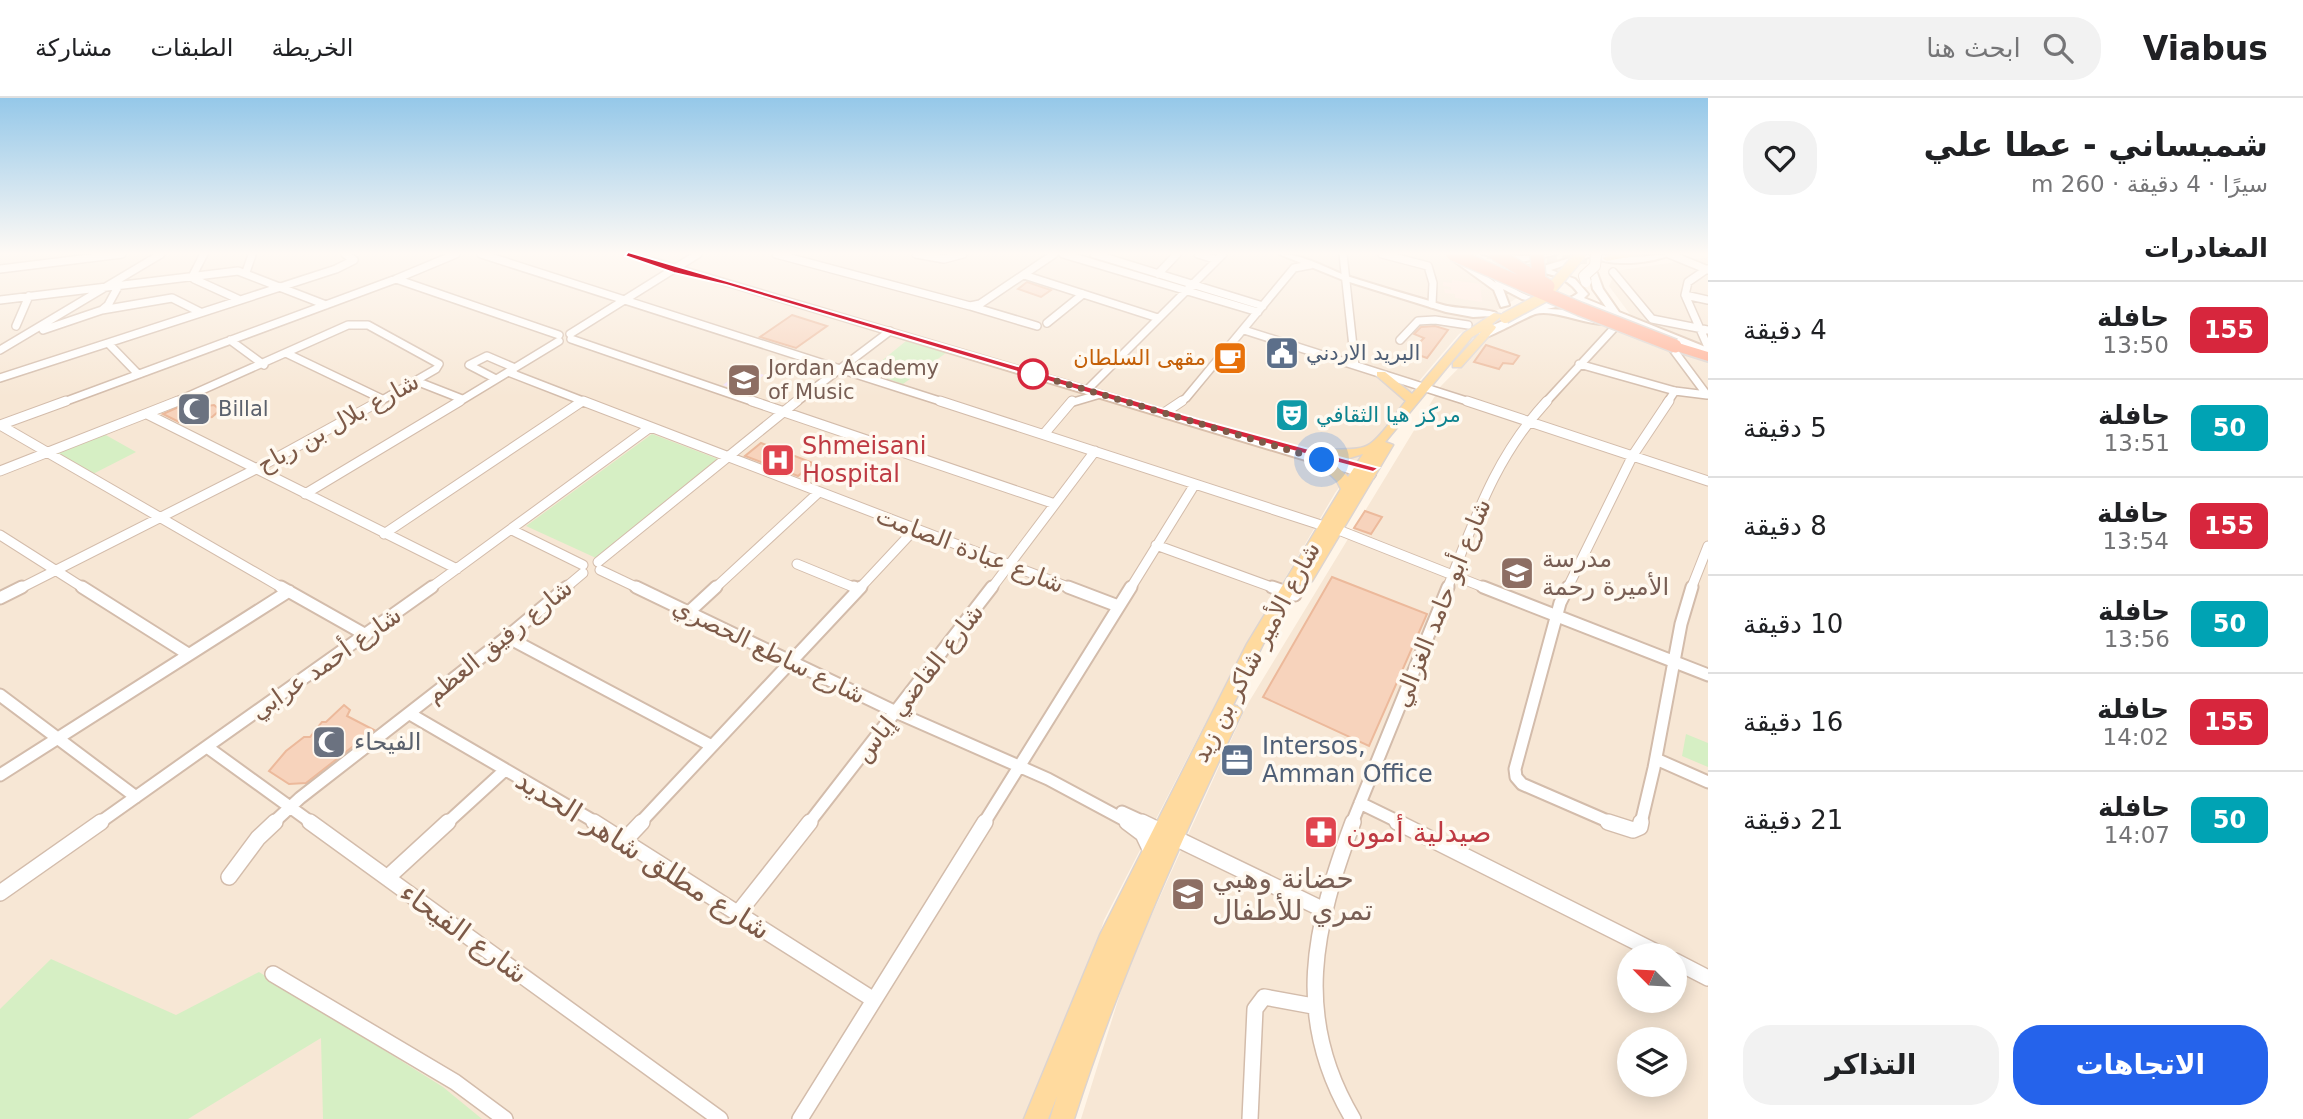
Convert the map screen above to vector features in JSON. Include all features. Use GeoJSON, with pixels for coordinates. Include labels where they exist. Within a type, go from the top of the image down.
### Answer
{"type":"FeatureCollection","features":[{"type":"Feature","properties":{"kind":"highway"},"geometry":{"type":"LineString","coordinates":[[1561,302],[1676,346],[1708,354]]}},
{"type":"Feature","properties":{"kind":"highway"},"geometry":{"type":"LineString","coordinates":[[1578,302],[1676,346]]}},
{"type":"Feature","properties":{"kind":"main road"},"geometry":{"type":"LineString","coordinates":[[785,302],[882,333],[1365,470]]}},
{"type":"Feature","properties":{"kind":"main road"},"geometry":{"type":"LineString","coordinates":[[1424,302],[1473,314],[1522,302]]}},
{"type":"Feature","properties":{"kind":"main road"},"geometry":{"type":"LineString","coordinates":[[1502,302],[1504,307]]}},
{"type":"Feature","properties":{"kind":"main road"},"geometry":{"type":"LineString","coordinates":[[1503,302],[1504,307]]}},
{"type":"Feature","properties":{"kind":"main road","name":"شارع الأمير شاكر بن زيد"},"geometry":{"type":"LineString","coordinates":[[1330,528],[1347,488],[1402,427],[1469,329],[1504,307],[1523,302]]}},
{"type":"Feature","properties":{"kind":"main road","name":"شارع الأمير شاكر بن زيد"},"geometry":{"type":"LineString","coordinates":[[1036,1119],[1108,942],[1162,840],[1255,643],[1291,594],[1365,470],[1374,447],[1413,401],[1430,388],[1482,336],[1504,307],[1525,302]]}},
{"type":"Feature","properties":{"kind":"main road"},"geometry":{"type":"LineString","coordinates":[[1548,302],[1676,346]]}},
{"type":"Feature","properties":{"kind":"main road"},"geometry":{"type":"LineString","coordinates":[[1482,336],[1494,328],[1556,303],[1570,302]]}},
{"type":"Feature","properties":{"kind":"main road"},"geometry":{"type":"LineString","coordinates":[[1579,302],[1708,354]]}},
{"type":"Feature","properties":{"kind":"main road"},"geometry":{"type":"LineString","coordinates":[[1606,302],[1615,315]]}},
{"type":"Feature","properties":{"kind":"main road"},"geometry":{"type":"LineString","coordinates":[[1504,307],[1535,303],[1540,307],[1536,311]]}},
{"type":"Feature","properties":{"kind":"main road"},"geometry":{"type":"LineString","coordinates":[[1449,310],[1469,329]]}},
{"type":"Feature","properties":{"kind":"main road"},"geometry":{"type":"LineString","coordinates":[[1598,321],[1589,312],[1591,310],[1615,315]]}},
{"type":"Feature","properties":{"kind":"main road"},"geometry":{"type":"LineString","coordinates":[[1536,311],[1558,312],[1598,321]]}},
{"type":"Feature","properties":{"kind":"main road"},"geometry":{"type":"LineString","coordinates":[[1381,374],[1413,401]]}},
{"type":"Feature","properties":{"kind":"main road"},"geometry":{"type":"LineString","coordinates":[[1323,457],[1374,447]]}},
{"type":"Feature","properties":{"kind":"main road"},"geometry":{"type":"LineString","coordinates":[[1323,457],[1343,479],[1347,488]]}},
{"type":"Feature","properties":{"kind":"main road","name":"شارع الأمير شاكر بن زيد"},"geometry":{"type":"LineString","coordinates":[[1062,1119],[1162,840]]}},
{"type":"Feature","properties":{"kind":"street"},"geometry":{"type":"LineString","coordinates":[[16,326],[27,302]]}},
{"type":"Feature","properties":{"kind":"street"},"geometry":{"type":"LineString","coordinates":[[0,350],[80,302]]}},
{"type":"Feature","properties":{"kind":"street"},"geometry":{"type":"LineString","coordinates":[[102,310],[110,302]]}},
{"type":"Feature","properties":{"kind":"street"},"geometry":{"type":"LineString","coordinates":[[0,343],[102,310],[151,302]]}},
{"type":"Feature","properties":{"kind":"street"},"geometry":{"type":"LineString","coordinates":[[179,302],[200,312]]}},
{"type":"Feature","properties":{"kind":"street"},"geometry":{"type":"LineString","coordinates":[[0,378],[230,302]]}},
{"type":"Feature","properties":{"kind":"street"},"geometry":{"type":"LineString","coordinates":[[320,302],[326,304]]}},
{"type":"Feature","properties":{"kind":"street"},"geometry":{"type":"LineString","coordinates":[[0,425],[333,302]]}},
{"type":"Feature","properties":{"kind":"street"},"geometry":{"type":"LineString","coordinates":[[459,302],[559,338]]}},
{"type":"Feature","properties":{"kind":"street"},"geometry":{"type":"LineString","coordinates":[[305,494],[512,370],[559,338],[570,336],[623,302]]}},
{"type":"Feature","properties":{"kind":"street"},"geometry":{"type":"LineString","coordinates":[[631,302],[1330,528],[1708,675]]}},
{"type":"Feature","properties":{"kind":"street"},"geometry":{"type":"LineString","coordinates":[[954,302],[1037,326],[1047,323],[1074,302]]}},
{"type":"Feature","properties":{"kind":"street"},"geometry":{"type":"LineString","coordinates":[[970,306],[984,302]]}},
{"type":"Feature","properties":{"kind":"street"},"geometry":{"type":"LineString","coordinates":[[1107,302],[1158,318]]}},
{"type":"Feature","properties":{"kind":"street"},"geometry":{"type":"LineString","coordinates":[[1087,390],[1174,302]]}},
{"type":"Feature","properties":{"kind":"street"},"geometry":{"type":"LineString","coordinates":[[1229,302],[1260,309]]}},
{"type":"Feature","properties":{"kind":"street"},"geometry":{"type":"LineString","coordinates":[[1239,302],[1260,309]]}},
{"type":"Feature","properties":{"kind":"street"},"geometry":{"type":"LineString","coordinates":[[1164,413],[1186,398],[1265,302]]}},
{"type":"Feature","properties":{"kind":"street"},"geometry":{"type":"LineString","coordinates":[[1348,302],[1355,365]]}},
{"type":"Feature","properties":{"kind":"street"},"geometry":{"type":"LineString","coordinates":[[1638,302],[1652,319],[1704,329]]}},
{"type":"Feature","properties":{"kind":"street"},"geometry":{"type":"LineString","coordinates":[[1689,302],[1704,329],[1708,354]]}},
{"type":"Feature","properties":{"kind":"street"},"geometry":{"type":"LineString","coordinates":[[1400,340],[1418,321],[1435,320],[1469,329]]}},
{"type":"Feature","properties":{"kind":"street","name":"شارع بلال بن رباح"},"geometry":{"type":"LineString","coordinates":[[0,471],[264,365],[339,327],[368,325],[439,364],[436,369],[416,381],[256,469],[0,598]]}},
{"type":"Feature","properties":{"kind":"street","name":"شارع أبو حامد الغزالي"},"geometry":{"type":"LineString","coordinates":[[1348,1115],[1323,1046],[1314,1006],[1315,958],[1324,910],[1360,803],[1495,471],[1528,421],[1615,327]]}},
{"type":"Feature","properties":{"kind":"street"},"geometry":{"type":"LineString","coordinates":[[1244,330],[1430,388],[1708,481]]}},
{"type":"Feature","properties":{"kind":"street","name":"شارع رفيق العظم"},"geometry":{"type":"LineString","coordinates":[[599,566],[882,333]]}},
{"type":"Feature","properties":{"kind":"street"},"geometry":{"type":"LineString","coordinates":[[570,336],[1055,504]]}},
{"type":"Feature","properties":{"kind":"street"},"geometry":{"type":"LineString","coordinates":[[230,340],[264,365]]}},
{"type":"Feature","properties":{"kind":"street"},"geometry":{"type":"LineString","coordinates":[[108,343],[138,374]]}},
{"type":"Feature","properties":{"kind":"street"},"geometry":{"type":"LineString","coordinates":[[1579,364],[1675,391],[1707,395],[1676,346]]}},
{"type":"Feature","properties":{"kind":"street"},"geometry":{"type":"LineString","coordinates":[[288,354],[382,399]]}},
{"type":"Feature","properties":{"kind":"street","name":"شارع عبادة الصامت"},"geometry":{"type":"LineString","coordinates":[[496,379],[469,365],[487,356],[581,402],[1118,606]]}},
{"type":"Feature","properties":{"kind":"street"},"geometry":{"type":"LineString","coordinates":[[416,381],[462,399]]}},
{"type":"Feature","properties":{"kind":"street"},"geometry":{"type":"LineString","coordinates":[[1067,384],[1071,401]]}},
{"type":"Feature","properties":{"kind":"street"},"geometry":{"type":"LineString","coordinates":[[1675,391],[1633,455],[1555,615],[1515,769],[1516,777],[1522,784],[1570,807],[1633,830],[1640,827],[1657,759],[1672,661],[1687,597],[1708,546]]}},
{"type":"Feature","properties":{"kind":"street"},"geometry":{"type":"LineString","coordinates":[[1044,434],[1071,401],[1086,396],[1103,395]]}},
{"type":"Feature","properties":{"kind":"street"},"geometry":{"type":"LineString","coordinates":[[384,534],[581,402]]}},
{"type":"Feature","properties":{"kind":"street"},"geometry":{"type":"LineString","coordinates":[[147,414],[457,569]]}},
{"type":"Feature","properties":{"kind":"street"},"geometry":{"type":"LineString","coordinates":[[0,425],[366,635]]}},
{"type":"Feature","properties":{"kind":"street","name":"شارع أحمد عرابي"},"geometry":{"type":"LineString","coordinates":[[0,893],[366,635],[649,428]]}},
{"type":"Feature","properties":{"kind":"street","name":"شارع القاضي إياس"},"geometry":{"type":"LineString","coordinates":[[738,912],[897,712],[1095,451]]}},
{"type":"Feature","properties":{"kind":"street"},"geometry":{"type":"LineString","coordinates":[[800,1119],[1195,484]]}},
{"type":"Feature","properties":{"kind":"street"},"geometry":{"type":"LineString","coordinates":[[690,611],[819,492]]}},
{"type":"Feature","properties":{"kind":"street"},"geometry":{"type":"LineString","coordinates":[[625,840],[915,529]]}},
{"type":"Feature","properties":{"kind":"street"},"geometry":{"type":"LineString","coordinates":[[512,530],[591,575],[599,566]]}},
{"type":"Feature","properties":{"kind":"street"},"geometry":{"type":"LineString","coordinates":[[0,535],[188,654]]}},
{"type":"Feature","properties":{"kind":"street"},"geometry":{"type":"LineString","coordinates":[[1156,545],[1291,594]]}},
{"type":"Feature","properties":{"kind":"street"},"geometry":{"type":"LineString","coordinates":[[797,564],[859,589]]}},
{"type":"Feature","properties":{"kind":"street","name":"شارع ساطع الحصري"},"geometry":{"type":"LineString","coordinates":[[599,566],[897,712],[1092,801],[1128,814],[1162,840]]}},
{"type":"Feature","properties":{"kind":"street","name":"شارع رفيق العظم"},"geometry":{"type":"LineString","coordinates":[[229,877],[258,838],[288,808],[507,637],[583,569]]}},
{"type":"Feature","properties":{"kind":"street"},"geometry":{"type":"LineString","coordinates":[[0,775],[289,590]]}},
{"type":"Feature","properties":{"kind":"street"},"geometry":{"type":"LineString","coordinates":[[507,637],[712,746]]}},
{"type":"Feature","properties":{"kind":"street"},"geometry":{"type":"LineString","coordinates":[[0,695],[136,797]]}},
{"type":"Feature","properties":{"kind":"street","name":"شارع مطلق شاهر الحديد"},"geometry":{"type":"LineString","coordinates":[[410,714],[625,840],[874,1000]]}},
{"type":"Feature","properties":{"kind":"street","name":"شارع الفيحاء"},"geometry":{"type":"LineString","coordinates":[[207,747],[720,1119]]}},
{"type":"Feature","properties":{"kind":"street"},"geometry":{"type":"LineString","coordinates":[[1657,759],[1708,782]]}},
{"type":"Feature","properties":{"kind":"street"},"geometry":{"type":"LineString","coordinates":[[387,878],[505,770]]}},
{"type":"Feature","properties":{"kind":"street","name":"شارع ساطع الحصري"},"geometry":{"type":"LineString","coordinates":[[1092,801],[1142,832],[1324,910]]}},
{"type":"Feature","properties":{"kind":"street"},"geometry":{"type":"LineString","coordinates":[[1360,803],[1638,943]]}},
{"type":"Feature","properties":{"kind":"street"},"geometry":{"type":"LineString","coordinates":[[1687,967],[1708,978]]}},
{"type":"Feature","properties":{"kind":"street"},"geometry":{"type":"LineString","coordinates":[[274,974],[455,1082],[505,1119]]}},
{"type":"Feature","properties":{"kind":"street"},"geometry":{"type":"LineString","coordinates":[[1250,1119],[1253,1032],[1255,1009],[1259,999],[1264,997],[1314,1006]]}},
{"type":"Feature","properties":{"kind":"shaded area"},"geometry":{"type":"Polygon","coordinates":[[[0,302],[1511,302],[1459,334],[1419,381],[1335,493],[1243,650],[1104,920],[1042,1119],[0,1119],[0,302]]]}},
{"type":"Feature","properties":{"kind":"shaded area"},"geometry":{"type":"Polygon","coordinates":[[[1621,302],[1708,302],[1708,348],[1635,321],[1621,302]]]}},
{"type":"Feature","properties":{"kind":"shaded area"},"geometry":{"type":"Polygon","coordinates":[[[1547,313],[1568,315],[1708,359],[1708,1119],[1081,1119],[1129,965],[1247,705],[1441,386],[1493,333],[1521,320],[1547,313]]]}},
{"type":"Feature","properties":{"kind":"shaded area","name":"Jordan Academy of Music"},"geometry":{"type":"Polygon","coordinates":[[[744,369],[764,375],[743,392],[723,385],[744,369]]]}},
{"type":"Feature","properties":{"kind":"green space"},"geometry":{"type":"Polygon","coordinates":[[[906,341],[946,353],[903,384],[868,372],[906,341]]]}},
{"type":"Feature","properties":{"kind":"green space"},"geometry":{"type":"Polygon","coordinates":[[[104,434],[136,452],[91,475],[54,454],[104,434]]]}},
{"type":"Feature","properties":{"kind":"green space"},"geometry":{"type":"Polygon","coordinates":[[[652,434],[718,459],[596,558],[526,526],[652,434]]]}},
{"type":"Feature","properties":{"kind":"green space"},"geometry":{"type":"Polygon","coordinates":[[[1686,734],[1708,743],[1708,767],[1682,756],[1686,734]]]}},
{"type":"Feature","properties":{"kind":"green space"},"geometry":{"type":"Polygon","coordinates":[[[51,959],[176,1015],[259,972],[443,1087],[482,1119],[323,1119],[321,1038],[188,1119],[0,1119],[0,1009],[51,959]]]}},
{"type":"Feature","properties":{"kind":"building"},"geometry":{"type":"Polygon","coordinates":[[[792,315],[827,326],[796,348],[760,337],[792,315]]]}},
{"type":"Feature","properties":{"kind":"building"},"geometry":{"type":"Polygon","coordinates":[[[1435,326],[1448,330],[1427,358],[1410,352],[1424,338],[1414,334],[1421,327],[1435,326]]]}},
{"type":"Feature","properties":{"kind":"building"},"geometry":{"type":"Polygon","coordinates":[[[1486,345],[1519,356],[1513,364],[1503,363],[1499,369],[1474,362],[1486,345]]]}},
{"type":"Feature","properties":{"kind":"building","name":"Billal"},"geometry":{"type":"Polygon","coordinates":[[[207,394],[193,408],[214,405],[220,410],[212,417],[199,419],[191,415],[179,422],[163,414],[207,394]]]}},
{"type":"Feature","properties":{"kind":"building","name":"Shmeisani Hospital"},"geometry":{"type":"Polygon","coordinates":[[[761,443],[813,463],[798,476],[745,456],[761,443]]]}},
{"type":"Feature","properties":{"kind":"building"},"geometry":{"type":"Polygon","coordinates":[[[1365,511],[1382,517],[1371,534],[1354,528],[1365,511]]]}},
{"type":"Feature","properties":{"kind":"building"},"geometry":{"type":"Polygon","coordinates":[[[1332,577],[1427,614],[1369,746],[1263,697],[1332,577]]]}},
{"type":"Feature","properties":{"kind":"building","name":"الفيحاء"},"geometry":{"type":"Polygon","coordinates":[[[344,705],[350,710],[347,716],[374,730],[306,783],[289,784],[269,771],[286,751],[304,737],[310,737],[322,722],[326,722],[344,705]]]}},
{"type":"Feature","properties":{"kind":"bus line","name":"155"},"geometry":{"type":"LineString","coordinates":[[790,302],[1199,423],[1373,468]]}},
{"type":"Feature","properties":{"kind":"place","name":"البريد الاردني"},"geometry":{"type":"Point","coordinates":[1282,353]}},
{"type":"Feature","properties":{"kind":"place","name":"مقهى السلطان"},"geometry":{"type":"Point","coordinates":[1230,358]}},
{"type":"Feature","properties":{"kind":"place","name":"Jordan Academy of Music"},"geometry":{"type":"Point","coordinates":[744,380]}},
{"type":"Feature","properties":{"kind":"place","name":"Billal"},"geometry":{"type":"Point","coordinates":[194,409]}},
{"type":"Feature","properties":{"kind":"place","name":"مركز هيا الثقافي"},"geometry":{"type":"Point","coordinates":[1292,415]}},
{"type":"Feature","properties":{"kind":"place","name":"Shmeisani Hospital"},"geometry":{"type":"Point","coordinates":[778,460]}},
{"type":"Feature","properties":{"kind":"place","name":"مدرسة الأميرة رحمة"},"geometry":{"type":"Point","coordinates":[1517,573]}},
{"type":"Feature","properties":{"kind":"place","name":"الفيحاء"},"geometry":{"type":"Point","coordinates":[329,742]}},
{"type":"Feature","properties":{"kind":"place","name":"Intersos, Amman Office"},"geometry":{"type":"Point","coordinates":[1237,760]}},
{"type":"Feature","properties":{"kind":"place","name":"صيدلية أمون"},"geometry":{"type":"Point","coordinates":[1321,832]}},
{"type":"Feature","properties":{"kind":"place","name":"حضانة وهبي تمري للأطفال"},"geometry":{"type":"Point","coordinates":[1188,894]}},
{"type":"Feature","properties":{"kind":"route"},"geometry":{"type":"LineString","coordinates":[[1033,374],[1322,460]]}}]}
